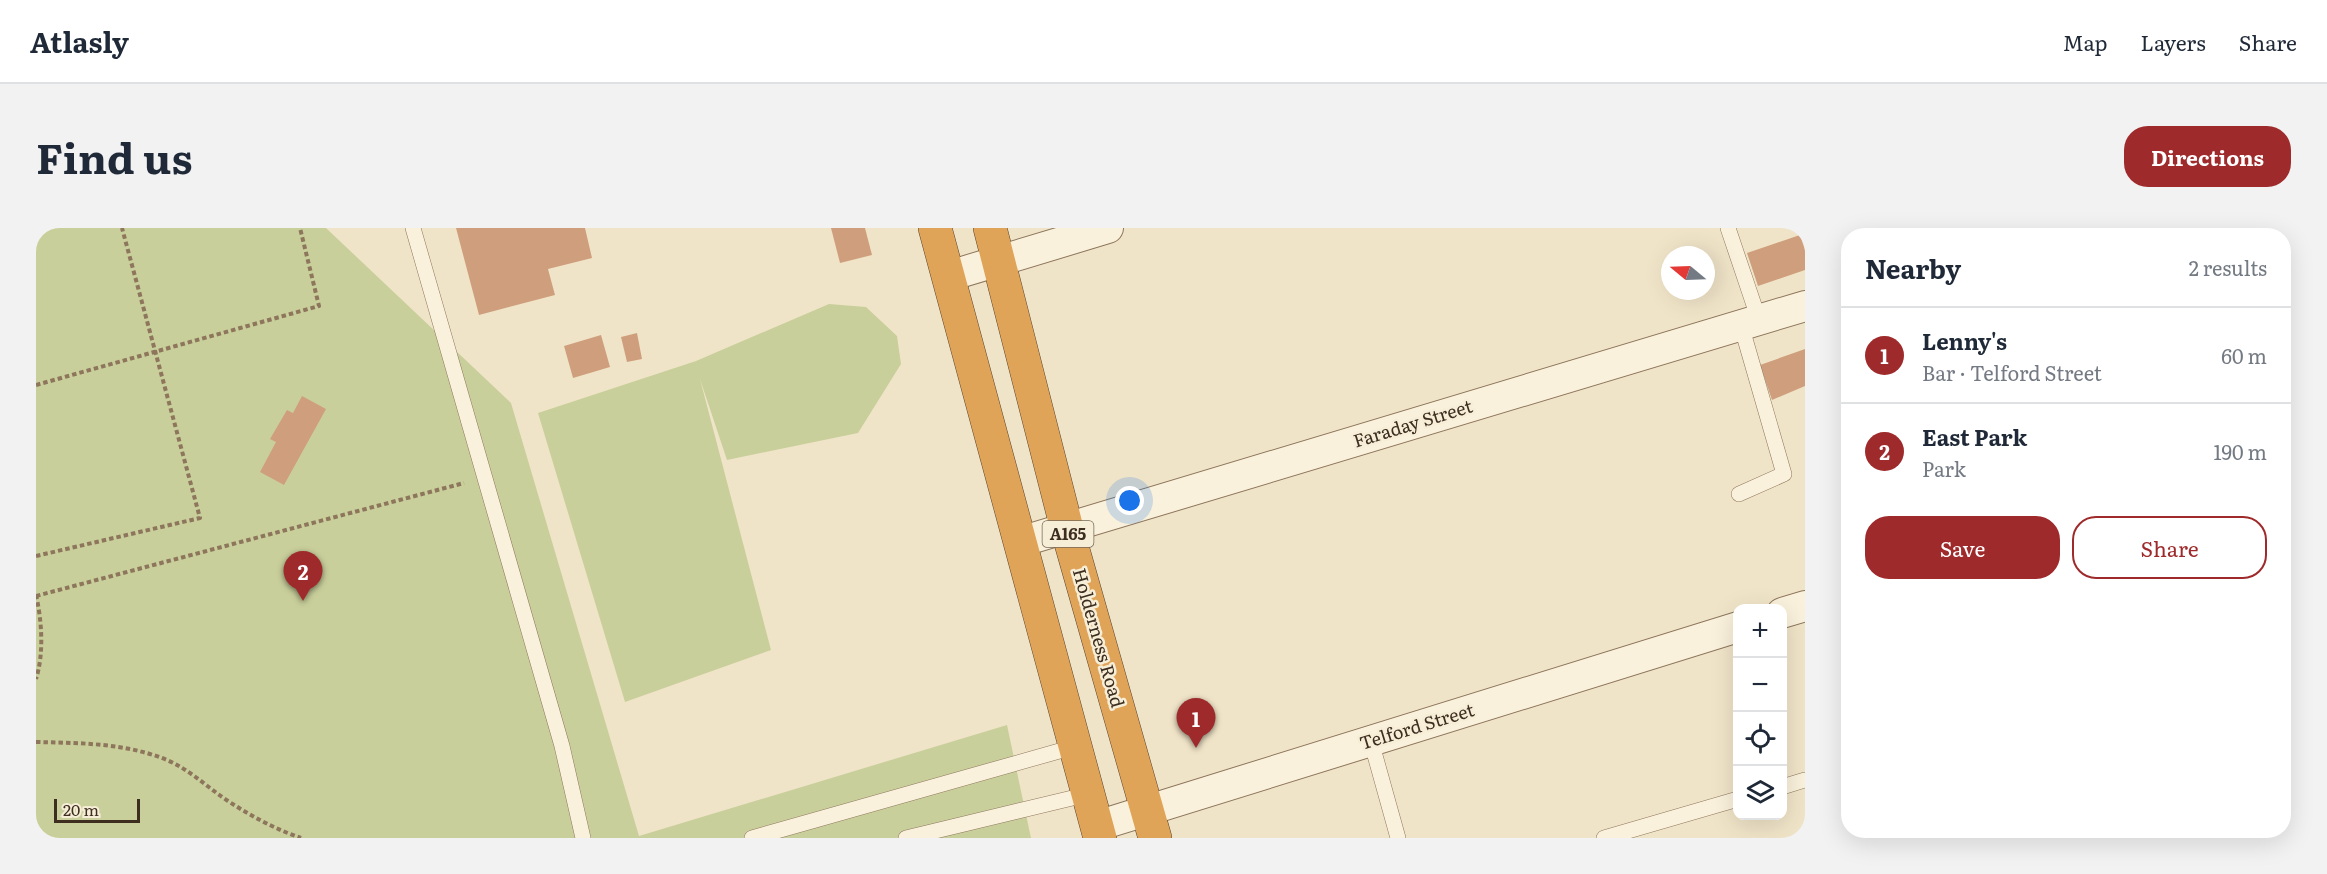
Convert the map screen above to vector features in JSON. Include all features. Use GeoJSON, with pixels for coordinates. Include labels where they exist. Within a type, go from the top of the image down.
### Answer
{"type":"FeatureCollection","features":[{"type":"Feature","properties":{"kind":"highway","name":"A165"},"geometry":{"type":"LineString","coordinates":[[935,228],[1099,832]]}},
{"type":"Feature","properties":{"kind":"highway","name":"Holderness Road"},"geometry":{"type":"LineString","coordinates":[[990,228],[1067,529],[1151,824]]}},
{"type":"Feature","properties":{"kind":"street"},"geometry":{"type":"LineString","coordinates":[[948,276],[1108,228]]}},
{"type":"Feature","properties":{"kind":"street","name":"Faraday Street"},"geometry":{"type":"LineString","coordinates":[[1020,542],[1805,306]]}},
{"type":"Feature","properties":{"kind":"street"},"geometry":{"type":"LineString","coordinates":[[1787,611],[1805,606]]}},
{"type":"Feature","properties":{"kind":"street","name":"Telford Street"},"geometry":{"type":"LineString","coordinates":[[1099,832],[1151,824],[1371,741],[1733,628]]}},
{"type":"Feature","properties":{"kind":"lane"},"geometry":{"type":"LineString","coordinates":[[413,228],[562,746],[584,838]]}},
{"type":"Feature","properties":{"kind":"lane"},"geometry":{"type":"LineString","coordinates":[[1728,228],[1784,474],[1739,494]]}},
{"type":"Feature","properties":{"kind":"lane"},"geometry":{"type":"LineString","coordinates":[[1371,741],[1398,838]]}},
{"type":"Feature","properties":{"kind":"lane"},"geometry":{"type":"LineString","coordinates":[[752,838],[1077,746]]}},
{"type":"Feature","properties":{"kind":"lane"},"geometry":{"type":"LineString","coordinates":[[1787,785],[1805,780]]}},
{"type":"Feature","properties":{"kind":"lane"},"geometry":{"type":"LineString","coordinates":[[906,838],[1089,794]]}},
{"type":"Feature","properties":{"kind":"lane"},"geometry":{"type":"LineString","coordinates":[[1604,838],[1733,800]]}},
{"type":"Feature","properties":{"kind":"path"},"geometry":{"type":"LineString","coordinates":[[36,556],[200,518],[122,228]]}},
{"type":"Feature","properties":{"kind":"path"},"geometry":{"type":"LineString","coordinates":[[36,385],[319,306],[300,228]]}},
{"type":"Feature","properties":{"kind":"path"},"geometry":{"type":"LineString","coordinates":[[36,679],[39,669],[40,633],[36,596],[486,477]]}},
{"type":"Feature","properties":{"kind":"path"},"geometry":{"type":"LineString","coordinates":[[36,742],[89,743],[130,749],[166,760],[194,775],[227,800],[258,819],[301,838]]}},
{"type":"Feature","properties":{"kind":"green space"},"geometry":{"type":"Polygon","coordinates":[[[36,228],[326,228],[511,403],[639,836],[1007,725],[1031,838],[36,838],[36,228]]]}},
{"type":"Feature","properties":{"kind":"green space"},"geometry":{"type":"Polygon","coordinates":[[[829,304],[866,307],[897,336],[901,364],[858,433],[727,460],[700,379],[771,650],[625,702],[538,413],[696,361],[829,304]]]}},
{"type":"Feature","properties":{"kind":"building"},"geometry":{"type":"Polygon","coordinates":[[[456,228],[585,228],[592,258],[548,269],[555,295],[479,315],[456,228]]]}},
{"type":"Feature","properties":{"kind":"building"},"geometry":{"type":"Polygon","coordinates":[[[831,228],[865,228],[872,255],[840,263],[831,228]]]}},
{"type":"Feature","properties":{"kind":"building"},"geometry":{"type":"Polygon","coordinates":[[[1800,235],[1805,250],[1805,270],[1758,286],[1747,253],[1800,235]]]}},
{"type":"Feature","properties":{"kind":"building"},"geometry":{"type":"Polygon","coordinates":[[[637,333],[642,359],[627,362],[621,337],[637,333]]]}},
{"type":"Feature","properties":{"kind":"building"},"geometry":{"type":"Polygon","coordinates":[[[601,335],[610,367],[573,378],[564,346],[601,335]]]}},
{"type":"Feature","properties":{"kind":"building"},"geometry":{"type":"Polygon","coordinates":[[[1805,349],[1805,386],[1772,400],[1760,365],[1805,349]]]}},
{"type":"Feature","properties":{"kind":"building"},"geometry":{"type":"Polygon","coordinates":[[[302,396],[326,409],[284,485],[260,472],[276,442],[270,439],[287,410],[293,413],[302,396]]]}},
{"type":"Feature","properties":{"kind":"place","name":"East Park"},"geometry":{"type":"Point","coordinates":[303,601]}},
{"type":"Feature","properties":{"kind":"place","name":"Lenny's"},"geometry":{"type":"Point","coordinates":[1196,748]}}]}
